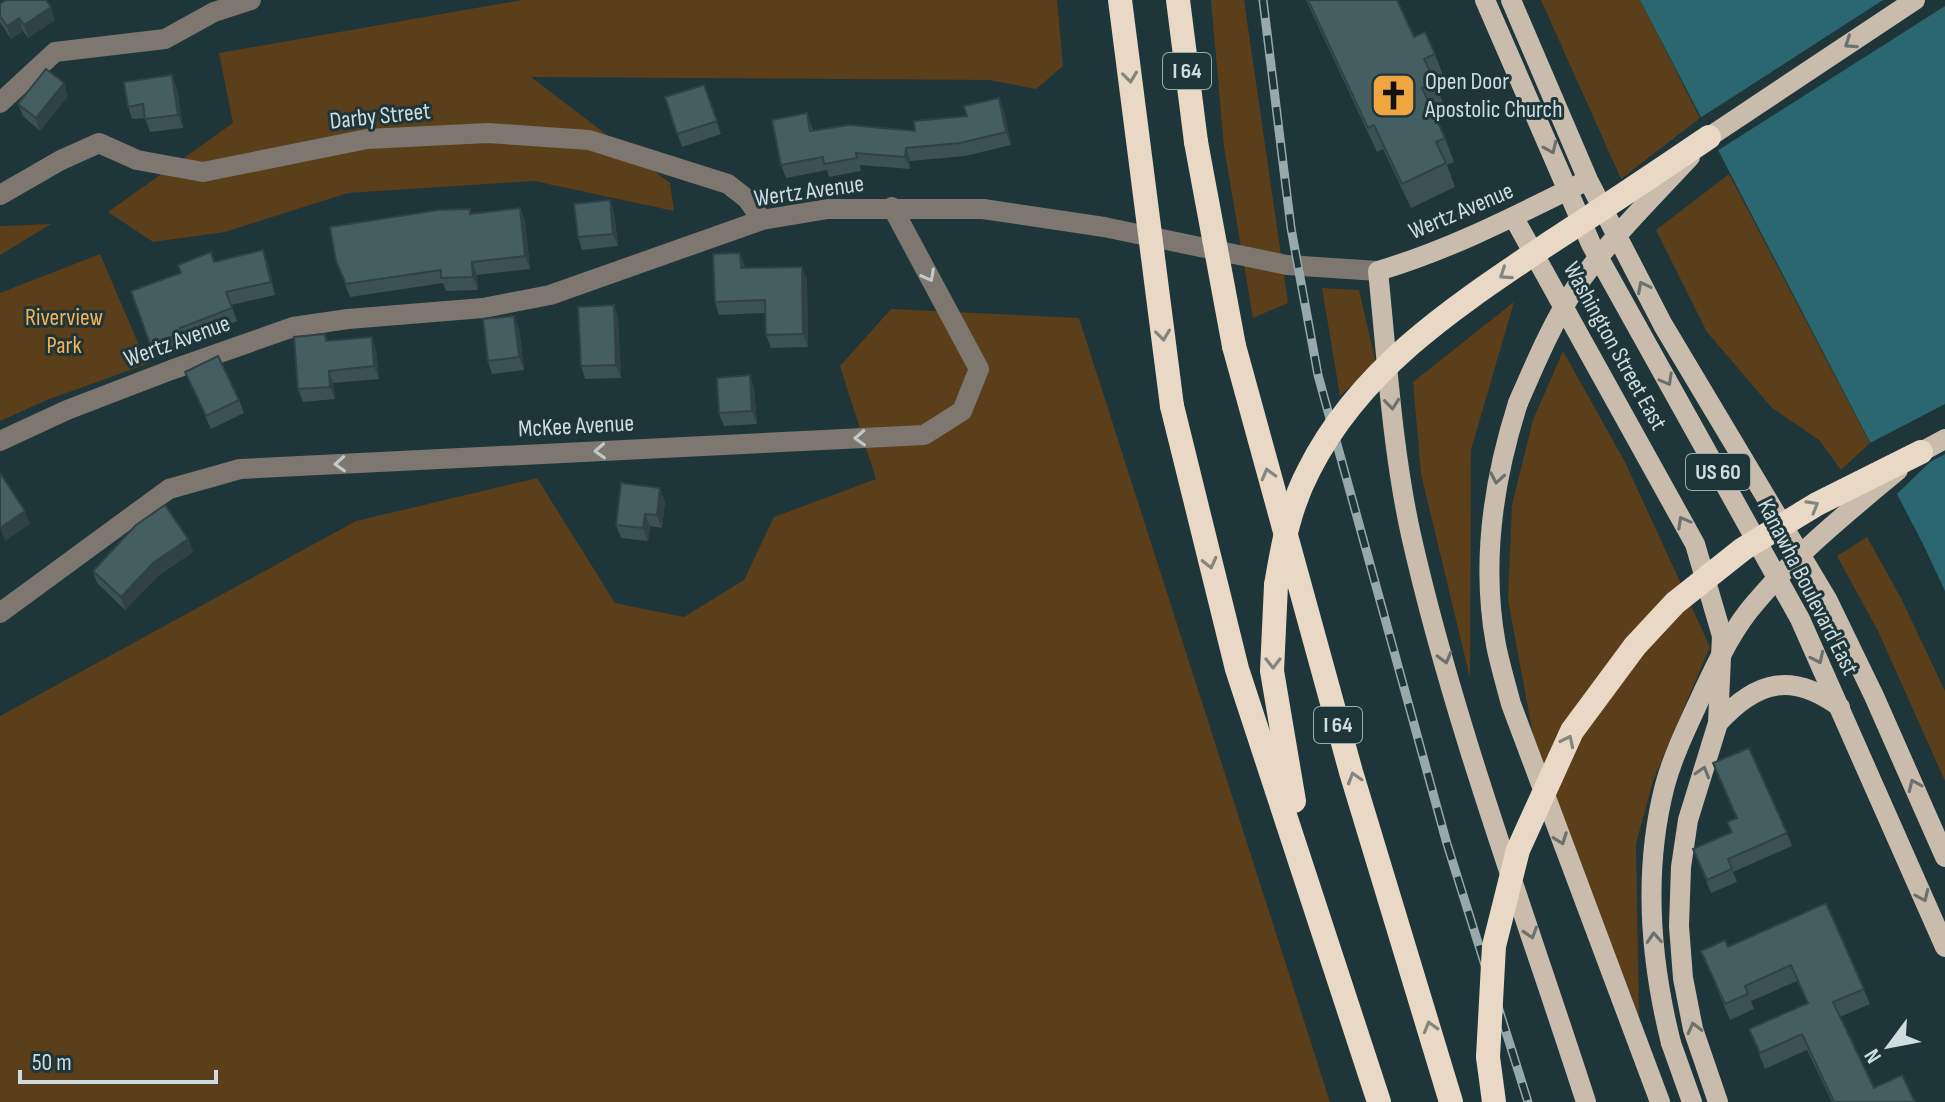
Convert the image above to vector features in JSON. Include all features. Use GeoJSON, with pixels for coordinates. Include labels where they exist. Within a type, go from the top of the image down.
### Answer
{"type":"FeatureCollection","features":[{"type":"Feature","properties":{"kind":"highway","name":"I 64"},"geometry":{"type":"LineString","coordinates":[[1120,0],[1172,406],[1237,669],[1379,1102]]}},
{"type":"Feature","properties":{"kind":"highway","name":"I 64"},"geometry":{"type":"LineString","coordinates":[[1178,0],[1196,142],[1234,346],[1351,772],[1451,1102]]}},
{"type":"Feature","properties":{"kind":"highway"},"geometry":{"type":"LineString","coordinates":[[1320,922],[1289,776],[1272,671],[1276,585],[1286,524],[1309,469],[1346,409],[1399,351],[1486,286],[1709,137]]}},
{"type":"Feature","properties":{"kind":"highway"},"geometry":{"type":"LineString","coordinates":[[1494,1102],[1488,1057],[1494,946],[1518,850],[1572,731],[1635,646],[1675,603],[1743,549],[1817,504],[1921,452]]}},
{"type":"Feature","properties":{"kind":"main road","name":"Kanawha Boulevard East"},"geometry":{"type":"LineString","coordinates":[[1485,0],[1591,244],[1800,619],[1945,947]]}},
{"type":"Feature","properties":{"kind":"main road","name":"Kanawha Boulevard East"},"geometry":{"type":"LineString","coordinates":[[1511,0],[1588,180],[1663,325],[1828,601],[1945,857]]}},
{"type":"Feature","properties":{"kind":"main road"},"geometry":{"type":"LineString","coordinates":[[1660,1102],[1511,704],[1496,645],[1490,591],[1491,538],[1502,454],[1518,403],[1544,344],[1574,290],[1607,246],[1709,137],[1915,0]]}},
{"type":"Feature","properties":{"kind":"main road","name":"Wertz Avenue"},"geometry":{"type":"LineString","coordinates":[[1378,271],[1425,257],[1514,218],[1588,180]]}},
{"type":"Feature","properties":{"kind":"main road","name":"Washington Street East"},"geometry":{"type":"LineString","coordinates":[[1514,218],[1695,544],[1722,636],[1718,723],[1688,820],[1681,867],[1679,926],[1683,978],[1693,1029],[1718,1102]]}},
{"type":"Feature","properties":{"kind":"main road"},"geometry":{"type":"LineString","coordinates":[[1378,271],[1397,445],[1411,534],[1460,717],[1586,1102]]}},
{"type":"Feature","properties":{"kind":"main road"},"geometry":{"type":"LineString","coordinates":[[1692,1102],[1671,1043],[1659,994],[1651,891],[1656,834],[1665,784],[1685,730],[1730,638],[1755,603],[1818,537],[1921,452],[1945,439]]}},
{"type":"Feature","properties":{"kind":"main road"},"geometry":{"type":"LineString","coordinates":[[1718,723],[1734,706],[1756,692],[1773,686],[1803,686],[1819,692],[1840,707]]}},
{"type":"Feature","properties":{"kind":"street"},"geometry":{"type":"LineString","coordinates":[[0,103],[55,52],[165,39],[214,12],[251,0]]}},
{"type":"Feature","properties":{"kind":"street","name":"Darby Street"},"geometry":{"type":"LineString","coordinates":[[0,195],[61,160],[99,143],[137,160],[203,172],[367,139],[488,133],[589,140],[650,159],[728,184],[747,199],[762,220]]}},
{"type":"Feature","properties":{"kind":"street","name":"McKee Avenue"},"geometry":{"type":"LineString","coordinates":[[0,613],[169,489],[240,469],[924,435],[962,411],[979,369],[892,207]]}},
{"type":"Feature","properties":{"kind":"street","name":"Wertz Avenue"},"geometry":{"type":"LineString","coordinates":[[0,441],[126,387],[293,327],[348,319],[483,308],[550,295],[762,220],[828,209],[983,209],[1104,227],[1287,265],[1378,271]]}},
{"type":"Feature","properties":{"kind":"green space"},"geometry":{"type":"Polygon","coordinates":[[[522,0],[1057,0],[1063,66],[1036,89],[989,80],[531,77],[670,183],[674,211],[534,181],[348,193],[225,232],[153,242],[108,212],[233,123],[219,53],[522,0]]]}},
{"type":"Feature","properties":{"kind":"green space"},"geometry":{"type":"Polygon","coordinates":[[[1211,0],[1244,0],[1288,303],[1253,318],[1224,147],[1211,0]]]}},
{"type":"Feature","properties":{"kind":"green space"},"geometry":{"type":"Polygon","coordinates":[[[1541,0],[1640,0],[1700,118],[1621,179],[1541,0]]]}},
{"type":"Feature","properties":{"kind":"green space"},"geometry":{"type":"Polygon","coordinates":[[[1729,174],[1870,443],[1841,470],[1819,440],[1772,408],[1707,332],[1656,230],[1729,174]]]}},
{"type":"Feature","properties":{"kind":"green space"},"geometry":{"type":"Polygon","coordinates":[[[51,224],[0,255],[0,226],[51,224]]]}},
{"type":"Feature","properties":{"kind":"green space","name":"Riverview Park"},"geometry":{"type":"Polygon","coordinates":[[[100,254],[147,364],[47,400],[0,421],[0,293],[100,254]]]}},
{"type":"Feature","properties":{"kind":"green space"},"geometry":{"type":"Polygon","coordinates":[[[1322,288],[1359,290],[1376,363],[1340,396],[1322,288]]]}},
{"type":"Feature","properties":{"kind":"green space"},"geometry":{"type":"Polygon","coordinates":[[[1514,302],[1471,450],[1470,678],[1421,474],[1413,382],[1514,302]]]}},
{"type":"Feature","properties":{"kind":"green space"},"geometry":{"type":"Polygon","coordinates":[[[891,309],[1079,318],[1330,1102],[0,1102],[0,716],[356,521],[537,478],[615,603],[684,617],[744,580],[774,517],[876,479],[840,366],[891,309]]]}},
{"type":"Feature","properties":{"kind":"green space"},"geometry":{"type":"Polygon","coordinates":[[[1563,351],[1625,462],[1710,647],[1653,781],[1636,844],[1639,1017],[1534,740],[1508,600],[1512,505],[1533,420],[1563,351]]]}},
{"type":"Feature","properties":{"kind":"green space"},"geometry":{"type":"Polygon","coordinates":[[[1867,537],[1902,600],[1945,691],[1945,781],[1878,631],[1837,556],[1867,537]]]}},
{"type":"Feature","properties":{"kind":"water"},"geometry":{"type":"Polygon","coordinates":[[[1640,0],[1945,0],[1945,591],[1923,544],[1640,0]]]}},
{"type":"Feature","properties":{"kind":"pier"},"geometry":{"type":"Polygon","coordinates":[[[1883,0],[1945,0],[1945,6],[1717,151],[1700,118],[1883,0]]]}},
{"type":"Feature","properties":{"kind":"pier"},"geometry":{"type":"Polygon","coordinates":[[[1945,404],[1945,454],[1930,462],[1897,494],[1870,443],[1945,404]]]}},
{"type":"Feature","properties":{"kind":"building"},"geometry":{"type":"Polygon","coordinates":[[[6,0],[46,0],[51,7],[24,25],[19,18],[7,26],[0,16],[0,4],[6,0]]]}},
{"type":"Feature","properties":{"kind":"building","name":"Open Door Apostolic Church"},"geometry":{"type":"Polygon","coordinates":[[[1308,0],[1397,0],[1414,37],[1425,32],[1435,54],[1424,59],[1435,82],[1422,88],[1445,138],[1436,142],[1446,163],[1402,184],[1374,125],[1368,128],[1308,0]]]}},
{"type":"Feature","properties":{"kind":"building"},"geometry":{"type":"Polygon","coordinates":[[[46,69],[64,83],[36,118],[18,104],[46,69]]]}},
{"type":"Feature","properties":{"kind":"building"},"geometry":{"type":"Polygon","coordinates":[[[172,75],[178,115],[145,119],[143,104],[128,107],[124,82],[172,75]]]}},
{"type":"Feature","properties":{"kind":"building"},"geometry":{"type":"Polygon","coordinates":[[[704,85],[717,121],[677,134],[665,97],[704,85]]]}},
{"type":"Feature","properties":{"kind":"building"},"geometry":{"type":"Polygon","coordinates":[[[999,98],[1006,132],[960,143],[906,148],[905,157],[856,153],[857,158],[824,164],[823,157],[781,165],[772,120],[807,113],[810,131],[849,125],[915,131],[914,121],[967,116],[964,106],[999,98]]]}},
{"type":"Feature","properties":{"kind":"building"},"geometry":{"type":"Polygon","coordinates":[[[610,200],[613,234],[578,237],[574,204],[610,200]]]}},
{"type":"Feature","properties":{"kind":"building"},"geometry":{"type":"Polygon","coordinates":[[[520,208],[525,256],[472,262],[473,277],[441,278],[441,270],[346,284],[336,261],[330,227],[438,210],[470,209],[470,214],[520,208]]]}},
{"type":"Feature","properties":{"kind":"building"},"geometry":{"type":"Polygon","coordinates":[[[263,250],[271,282],[226,292],[232,308],[180,328],[182,333],[150,344],[131,291],[181,273],[178,265],[211,252],[214,262],[263,250]]]}},
{"type":"Feature","properties":{"kind":"building"},"geometry":{"type":"Polygon","coordinates":[[[740,253],[741,268],[802,267],[803,334],[766,335],[765,300],[715,302],[713,254],[740,253]]]}},
{"type":"Feature","properties":{"kind":"building"},"geometry":{"type":"Polygon","coordinates":[[[614,305],[616,365],[581,366],[578,307],[614,305]]]}},
{"type":"Feature","properties":{"kind":"building"},"geometry":{"type":"Polygon","coordinates":[[[514,316],[519,357],[488,361],[483,319],[514,316]]]}},
{"type":"Feature","properties":{"kind":"building"},"geometry":{"type":"Polygon","coordinates":[[[325,334],[326,341],[372,337],[374,366],[329,371],[330,387],[298,389],[294,337],[325,334]]]}},
{"type":"Feature","properties":{"kind":"building"},"geometry":{"type":"Polygon","coordinates":[[[218,356],[239,400],[206,416],[185,372],[218,356]]]}},
{"type":"Feature","properties":{"kind":"building"},"geometry":{"type":"Polygon","coordinates":[[[750,375],[752,411],[719,413],[717,378],[750,375]]]}},
{"type":"Feature","properties":{"kind":"building"},"geometry":{"type":"Polygon","coordinates":[[[0,473],[25,511],[0,528],[0,473]]]}},
{"type":"Feature","properties":{"kind":"building"},"geometry":{"type":"Polygon","coordinates":[[[621,483],[660,488],[657,515],[645,514],[643,528],[616,525],[621,483]]]}},
{"type":"Feature","properties":{"kind":"building"},"geometry":{"type":"Polygon","coordinates":[[[165,505],[188,539],[153,563],[121,597],[93,571],[136,525],[165,505]]]}},
{"type":"Feature","properties":{"kind":"building"},"geometry":{"type":"Polygon","coordinates":[[[1749,748],[1787,833],[1728,859],[1732,869],[1707,880],[1693,849],[1732,832],[1727,822],[1737,818],[1713,763],[1749,748]]]}},
{"type":"Feature","properties":{"kind":"building"},"geometry":{"type":"Polygon","coordinates":[[[1826,903],[1864,989],[1833,1002],[1874,1088],[1902,1075],[1915,1102],[1834,1102],[1802,1034],[1760,1053],[1749,1029],[1808,1003],[1791,965],[1745,986],[1748,994],[1725,1004],[1701,951],[1725,940],[1728,947],[1826,903]]]}},
{"type":"Feature","properties":{"kind":"railway"},"geometry":{"type":"LineString","coordinates":[[1263,0],[1291,228],[1318,375],[1447,844],[1528,1102]]}},
{"type":"Feature","properties":{"kind":"place","name":"Open Door Apostolic Church"},"geometry":{"type":"Point","coordinates":[1394,95]}}]}
